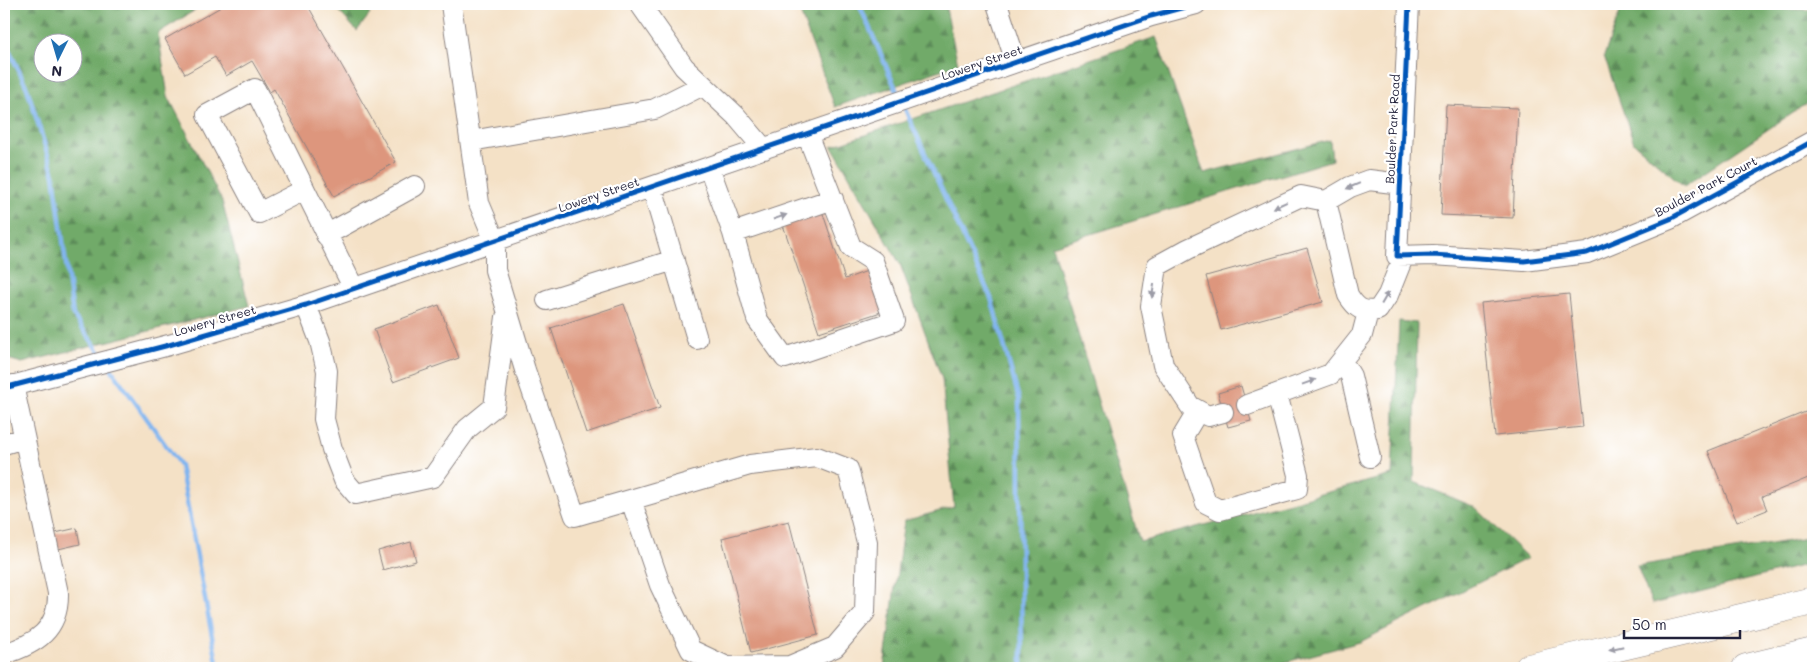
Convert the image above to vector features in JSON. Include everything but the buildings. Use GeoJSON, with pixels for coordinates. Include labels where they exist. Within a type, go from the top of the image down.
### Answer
{"type":"FeatureCollection","features":[{"type":"Feature","properties":{"kind":"highway"},"geometry":{"type":"LineString","coordinates":[[1529,668],[1809,601]]}},
{"type":"Feature","properties":{"kind":"highway"},"geometry":{"type":"LineString","coordinates":[[1746,668],[1813,652]]}},
{"type":"Feature","properties":{"kind":"street"},"geometry":{"type":"LineString","coordinates":[[451,4],[479,203],[495,241],[495,270],[525,370],[575,516],[750,465],[817,457],[848,468],[867,542],[865,612],[835,647],[790,666],[728,667],[691,650],[660,585],[631,500]]}},
{"type":"Feature","properties":{"kind":"street"},"geometry":{"type":"LineString","coordinates":[[640,4],[684,67],[736,116],[764,149]]}},
{"type":"Feature","properties":{"kind":"street"},"geometry":{"type":"LineString","coordinates":[[997,4],[1016,62]]}},
{"type":"Feature","properties":{"kind":"street","name":"Lowery Street"},"geometry":{"type":"LineString","coordinates":[[8,387],[169,345],[354,290],[1151,16],[1196,4]]}},
{"type":"Feature","properties":{"kind":"street","name":"Boulder Park Road"},"geometry":{"type":"LineString","coordinates":[[1368,312],[1378,310],[1388,295],[1401,255],[1401,184],[1409,4]]}},
{"type":"Feature","properties":{"kind":"street"},"geometry":{"type":"LineString","coordinates":[[471,142],[655,109],[703,85]]}},
{"type":"Feature","properties":{"kind":"street"},"geometry":{"type":"LineString","coordinates":[[304,190],[259,213],[207,115],[254,89],[354,290]]}},
{"type":"Feature","properties":{"kind":"street"},"geometry":{"type":"LineString","coordinates":[[709,167],[734,233],[756,318],[785,358],[894,322],[873,261],[852,247],[807,134]]}},
{"type":"Feature","properties":{"kind":"street","name":"Boulder Park Court"},"geometry":{"type":"LineString","coordinates":[[1401,255],[1433,255],[1524,262],[1587,252],[1670,219],[1813,141]]}},
{"type":"Feature","properties":{"kind":"street"},"geometry":{"type":"LineString","coordinates":[[1223,412],[1208,416],[1190,406],[1163,365],[1151,306],[1157,266],[1188,248],[1301,196],[1326,201],[1350,187],[1369,180],[1401,184]]}},
{"type":"Feature","properties":{"kind":"street"},"geometry":{"type":"LineString","coordinates":[[326,235],[415,186]]}},
{"type":"Feature","properties":{"kind":"street"},"geometry":{"type":"LineString","coordinates":[[652,187],[697,339]]}},
{"type":"Feature","properties":{"kind":"street"},"geometry":{"type":"LineString","coordinates":[[734,233],[833,199]]}},
{"type":"Feature","properties":{"kind":"street"},"geometry":{"type":"LineString","coordinates":[[1246,405],[1331,374],[1362,335],[1368,312],[1354,306],[1348,295],[1326,201]]}},
{"type":"Feature","properties":{"kind":"street"},"geometry":{"type":"LineString","coordinates":[[547,300],[674,260]]}},
{"type":"Feature","properties":{"kind":"street"},"geometry":{"type":"LineString","coordinates":[[306,305],[320,341],[327,371],[324,419],[332,449],[344,480],[356,494],[433,477],[467,429],[494,407],[507,310]]}},
{"type":"Feature","properties":{"kind":"street"},"geometry":{"type":"LineString","coordinates":[[1342,361],[1351,376],[1370,458]]}},
{"type":"Feature","properties":{"kind":"street"},"geometry":{"type":"LineString","coordinates":[[4,654],[19,649],[40,636],[55,619],[58,606],[58,593],[24,438],[8,387]]}},
{"type":"Feature","properties":{"kind":"street"},"geometry":{"type":"LineString","coordinates":[[1198,410],[1182,436],[1206,503],[1220,510],[1297,489],[1298,475],[1277,394]]}},
{"type":"Feature","properties":{"kind":"street"},"geometry":{"type":"LineString","coordinates":[[4,444],[24,438]]}},
{"type":"Feature","properties":{"kind":"green space"},"geometry":{"type":"Polygon","coordinates":[[[4,4],[205,4],[158,33],[168,96],[222,201],[249,306],[22,363],[4,358],[4,259],[10,177],[4,158],[4,4]]]}},
{"type":"Feature","properties":{"kind":"green space"},"geometry":{"type":"Polygon","coordinates":[[[332,4],[364,4],[370,14],[357,31],[332,4]]]}},
{"type":"Feature","properties":{"kind":"green space"},"geometry":{"type":"Polygon","coordinates":[[[797,4],[945,4],[958,64],[835,107],[797,4]]]}},
{"type":"Feature","properties":{"kind":"green space"},"geometry":{"type":"Polygon","coordinates":[[[1623,4],[1813,10],[1813,99],[1684,186],[1634,143],[1604,56],[1623,4]]]}},
{"type":"Feature","properties":{"kind":"green space"},"geometry":{"type":"Polygon","coordinates":[[[1156,37],[1204,173],[1330,140],[1332,160],[1052,246],[1140,542],[1392,475],[1399,321],[1417,323],[1414,482],[1475,507],[1528,558],[1360,642],[1264,668],[884,668],[904,521],[954,507],[942,379],[900,264],[832,146],[1156,37]]]}},
{"type":"Feature","properties":{"kind":"green space"},"geometry":{"type":"Polygon","coordinates":[[[1813,537],[1813,563],[1652,604],[1637,566],[1813,537]]]}},
{"type":"Feature","properties":{"kind":"waterway"},"geometry":{"type":"LineString","coordinates":[[859,4],[899,96]]}},
{"type":"Feature","properties":{"kind":"waterway"},"geometry":{"type":"LineString","coordinates":[[4,39],[27,88],[54,175],[73,315],[103,357]]}},
{"type":"Feature","properties":{"kind":"waterway"},"geometry":{"type":"LineString","coordinates":[[903,105],[991,298],[1019,399],[1022,668]]}},
{"type":"Feature","properties":{"kind":"waterway"},"geometry":{"type":"LineString","coordinates":[[109,366],[180,465],[218,668]]}},
{"type":"Feature","properties":{"kind":"cycle path"},"geometry":{"type":"LineString","coordinates":[[4,388],[169,345],[306,305],[1151,16],[1196,4]]}},
{"type":"Feature","properties":{"kind":"cycle path"},"geometry":{"type":"LineString","coordinates":[[1409,4],[1397,256],[1433,255],[1524,261],[1587,253],[1670,219],[1813,141]]}}]}
